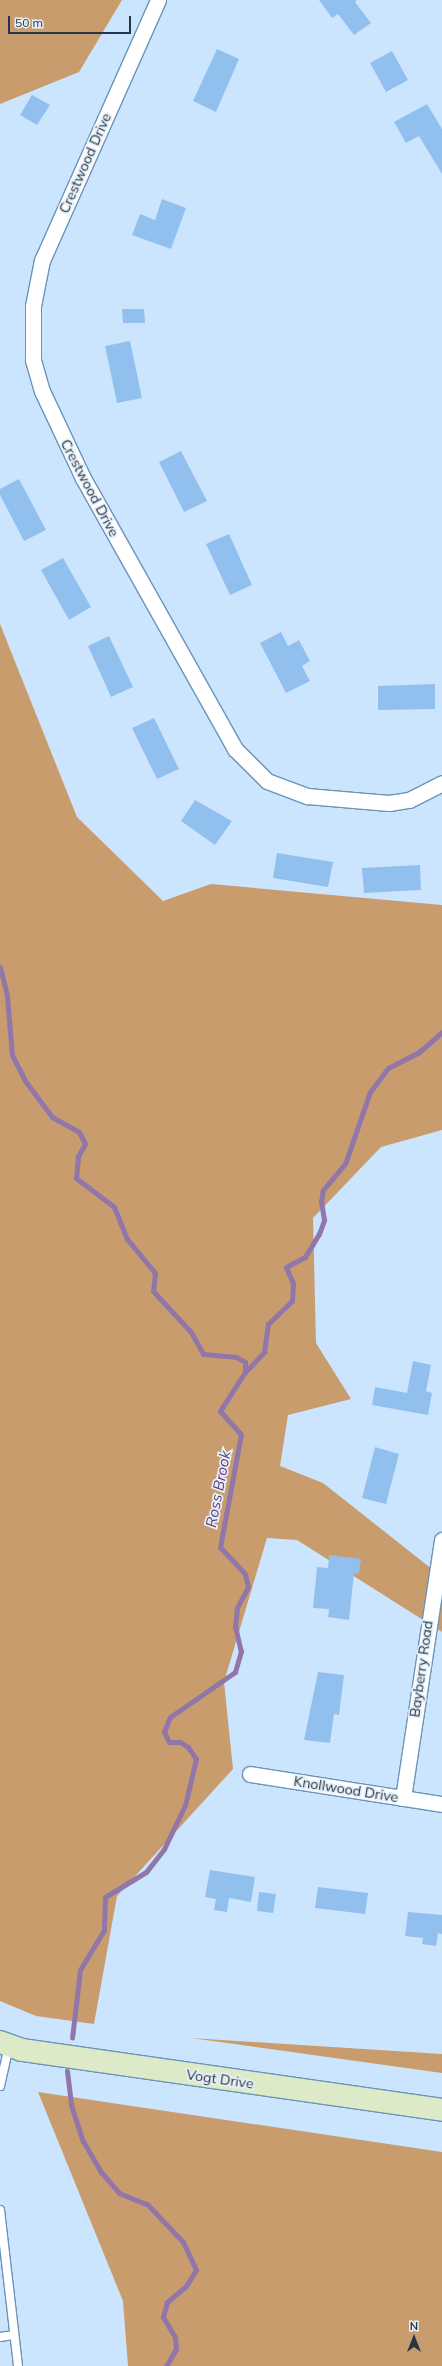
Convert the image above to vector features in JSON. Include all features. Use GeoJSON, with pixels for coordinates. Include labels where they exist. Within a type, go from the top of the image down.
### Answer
{"type":"FeatureCollection","features":[{"type":"Feature","properties":{"kind":"street","name":"Crestwood Drive"},"geometry":{"type":"LineString","coordinates":[[158,0],[42,260],[33,306],[33,360],[42,391],[83,478],[235,749],[267,781],[307,796],[389,803],[409,800],[442,783]]}},
{"type":"Feature","properties":{"kind":"street","name":"Bayberry Road"},"geometry":{"type":"LineString","coordinates":[[403,1798],[442,1540]]}},
{"type":"Feature","properties":{"kind":"street","name":"Knollwood Drive"},"geometry":{"type":"LineString","coordinates":[[250,1774],[442,1804]]}},
{"type":"Feature","properties":{"kind":"street","name":"Vogt Drive"},"geometry":{"type":"LineString","coordinates":[[5,2043],[97,2061],[442,2110]]}},
{"type":"Feature","properties":{"kind":"lane"},"geometry":{"type":"LineString","coordinates":[[0,2086],[5,2043]]}},
{"type":"Feature","properties":{"kind":"lane"},"geometry":{"type":"LineString","coordinates":[[0,2210],[18,2366]]}},
{"type":"Feature","properties":{"kind":"lane"},"geometry":{"type":"LineString","coordinates":[[0,2337],[14,2335]]}},
{"type":"Feature","properties":{"kind":"shaded area"},"geometry":{"type":"Polygon","coordinates":[[[0,0],[122,0],[79,72],[0,104],[0,0]]]}},
{"type":"Feature","properties":{"kind":"shaded area"},"geometry":{"type":"Polygon","coordinates":[[[0,624],[77,817],[163,901],[211,884],[442,905],[442,1130],[381,1147],[313,1218],[316,1343],[351,1399],[288,1415],[280,1466],[323,1483],[442,1577],[442,1632],[297,1540],[267,1538],[224,1682],[233,1769],[117,1896],[94,2024],[36,2016],[0,2001],[0,624]]]}},
{"type":"Feature","properties":{"kind":"shaded area"},"geometry":{"type":"Polygon","coordinates":[[[191,2038],[442,2054],[442,2073],[191,2038]]]}},
{"type":"Feature","properties":{"kind":"shaded area"},"geometry":{"type":"Polygon","coordinates":[[[38,2092],[442,2152],[442,2366],[128,2366],[123,2301],[38,2092]]]}},
{"type":"Feature","properties":{"kind":"building"},"geometry":{"type":"Polygon","coordinates":[[[319,0],[357,0],[355,2],[371,23],[354,35],[338,14],[332,18],[319,0]]]}},
{"type":"Feature","properties":{"kind":"building"},"geometry":{"type":"Polygon","coordinates":[[[217,49],[239,59],[216,112],[193,101],[217,49]]]}},
{"type":"Feature","properties":{"kind":"building"},"geometry":{"type":"Polygon","coordinates":[[[392,51],[408,80],[386,92],[370,63],[392,51]]]}},
{"type":"Feature","properties":{"kind":"building"},"geometry":{"type":"Polygon","coordinates":[[[32,95],[50,105],[37,125],[20,115],[32,95]]]}},
{"type":"Feature","properties":{"kind":"building"},"geometry":{"type":"Polygon","coordinates":[[[427,104],[442,129],[442,174],[419,136],[406,143],[394,122],[427,104]]]}},
{"type":"Feature","properties":{"kind":"building"},"geometry":{"type":"Polygon","coordinates":[[[162,199],[186,208],[171,249],[132,235],[140,214],[155,220],[162,199]]]}},
{"type":"Feature","properties":{"kind":"building"},"geometry":{"type":"Polygon","coordinates":[[[122,309],[144,309],[145,323],[123,323],[122,309]]]}},
{"type":"Feature","properties":{"kind":"building"},"geometry":{"type":"Polygon","coordinates":[[[130,341],[142,398],[117,403],[105,346],[130,341]]]}},
{"type":"Feature","properties":{"kind":"building"},"geometry":{"type":"Polygon","coordinates":[[[181,451],[207,501],[184,512],[159,462],[181,451]]]}},
{"type":"Feature","properties":{"kind":"building"},"geometry":{"type":"Polygon","coordinates":[[[19,479],[46,530],[24,541],[0,495],[0,489],[19,479]]]}},
{"type":"Feature","properties":{"kind":"building"},"geometry":{"type":"Polygon","coordinates":[[[229,534],[252,585],[230,595],[206,544],[229,534]]]}},
{"type":"Feature","properties":{"kind":"building"},"geometry":{"type":"Polygon","coordinates":[[[63,558],[91,607],[69,620],[41,570],[63,558]]]}},
{"type":"Feature","properties":{"kind":"building"},"geometry":{"type":"Polygon","coordinates":[[[281,632],[288,646],[299,640],[310,661],[302,666],[310,681],[286,693],[260,643],[281,632]]]}},
{"type":"Feature","properties":{"kind":"building"},"geometry":{"type":"Polygon","coordinates":[[[109,636],[133,687],[111,697],[88,646],[109,636]]]}},
{"type":"Feature","properties":{"kind":"building"},"geometry":{"type":"Polygon","coordinates":[[[435,684],[435,709],[378,710],[378,686],[435,684]]]}},
{"type":"Feature","properties":{"kind":"building"},"geometry":{"type":"Polygon","coordinates":[[[154,718],[179,769],[157,779],[132,728],[154,718]]]}},
{"type":"Feature","properties":{"kind":"building"},"geometry":{"type":"Polygon","coordinates":[[[195,800],[232,821],[215,845],[181,821],[195,800]]]}},
{"type":"Feature","properties":{"kind":"building"},"geometry":{"type":"Polygon","coordinates":[[[277,853],[333,862],[328,887],[273,878],[277,853]]]}},
{"type":"Feature","properties":{"kind":"building"},"geometry":{"type":"Polygon","coordinates":[[[420,865],[421,890],[364,893],[362,868],[420,865]]]}},
{"type":"Feature","properties":{"kind":"building"},"geometry":{"type":"Polygon","coordinates":[[[413,1361],[431,1365],[426,1391],[432,1393],[428,1415],[372,1405],[375,1387],[407,1393],[413,1361]]]}},
{"type":"Feature","properties":{"kind":"building"},"geometry":{"type":"Polygon","coordinates":[[[375,1447],[399,1454],[386,1504],[362,1498],[375,1447]]]}},
{"type":"Feature","properties":{"kind":"building"},"geometry":{"type":"Polygon","coordinates":[[[329,1555],[361,1559],[359,1574],[354,1573],[349,1620],[328,1617],[329,1609],[313,1608],[317,1567],[328,1568],[329,1555]]]}},
{"type":"Feature","properties":{"kind":"building"},"geometry":{"type":"Polygon","coordinates":[[[318,1672],[344,1675],[339,1715],[334,1714],[330,1743],[304,1740],[318,1672]]]}},
{"type":"Feature","properties":{"kind":"building"},"geometry":{"type":"Polygon","coordinates":[[[210,1870],[255,1877],[251,1902],[229,1898],[227,1912],[214,1910],[216,1899],[205,1897],[210,1870]]]}},
{"type":"Feature","properties":{"kind":"building"},"geometry":{"type":"Polygon","coordinates":[[[318,1887],[368,1893],[365,1914],[315,1908],[318,1887]]]}},
{"type":"Feature","properties":{"kind":"building"},"geometry":{"type":"Polygon","coordinates":[[[259,1892],[276,1894],[273,1913],[257,1911],[259,1892]]]}},
{"type":"Feature","properties":{"kind":"building"},"geometry":{"type":"Polygon","coordinates":[[[408,1912],[442,1915],[442,1934],[438,1933],[436,1946],[422,1944],[423,1938],[405,1936],[408,1912]]]}},
{"type":"Feature","properties":{"kind":"waterway","name":"Ross Brook"},"geometry":{"type":"LineString","coordinates":[[0,967],[7,996],[12,1055],[26,1082],[52,1117],[79,1132],[85,1144],[78,1156],[76,1178],[114,1207],[127,1239],[155,1273],[153,1291],[191,1332],[203,1354],[236,1357],[245,1362],[245,1372],[220,1411],[241,1434],[220,1547],[245,1574],[248,1587],[237,1608],[235,1626],[241,1651],[235,1672],[170,1717],[164,1732],[169,1742],[180,1742],[188,1747],[196,1759],[185,1805],[164,1849],[146,1872],[105,1897],[104,1930],[80,1970],[72,2038]]}},
{"type":"Feature","properties":{"kind":"waterway"},"geometry":{"type":"LineString","coordinates":[[245,1372],[264,1352],[268,1324],[292,1301],[293,1283],[286,1267],[305,1257],[319,1234],[324,1220],[321,1202],[323,1190],[345,1164],[370,1092],[388,1068],[418,1053],[442,1032]]}},
{"type":"Feature","properties":{"kind":"waterway","name":"Ross Brook"},"geometry":{"type":"LineString","coordinates":[[67,2071],[71,2105],[83,2141],[101,2172],[119,2193],[148,2205],[183,2242],[196,2270],[186,2286],[167,2302],[163,2317],[175,2337],[176,2349],[166,2366]]}}]}
